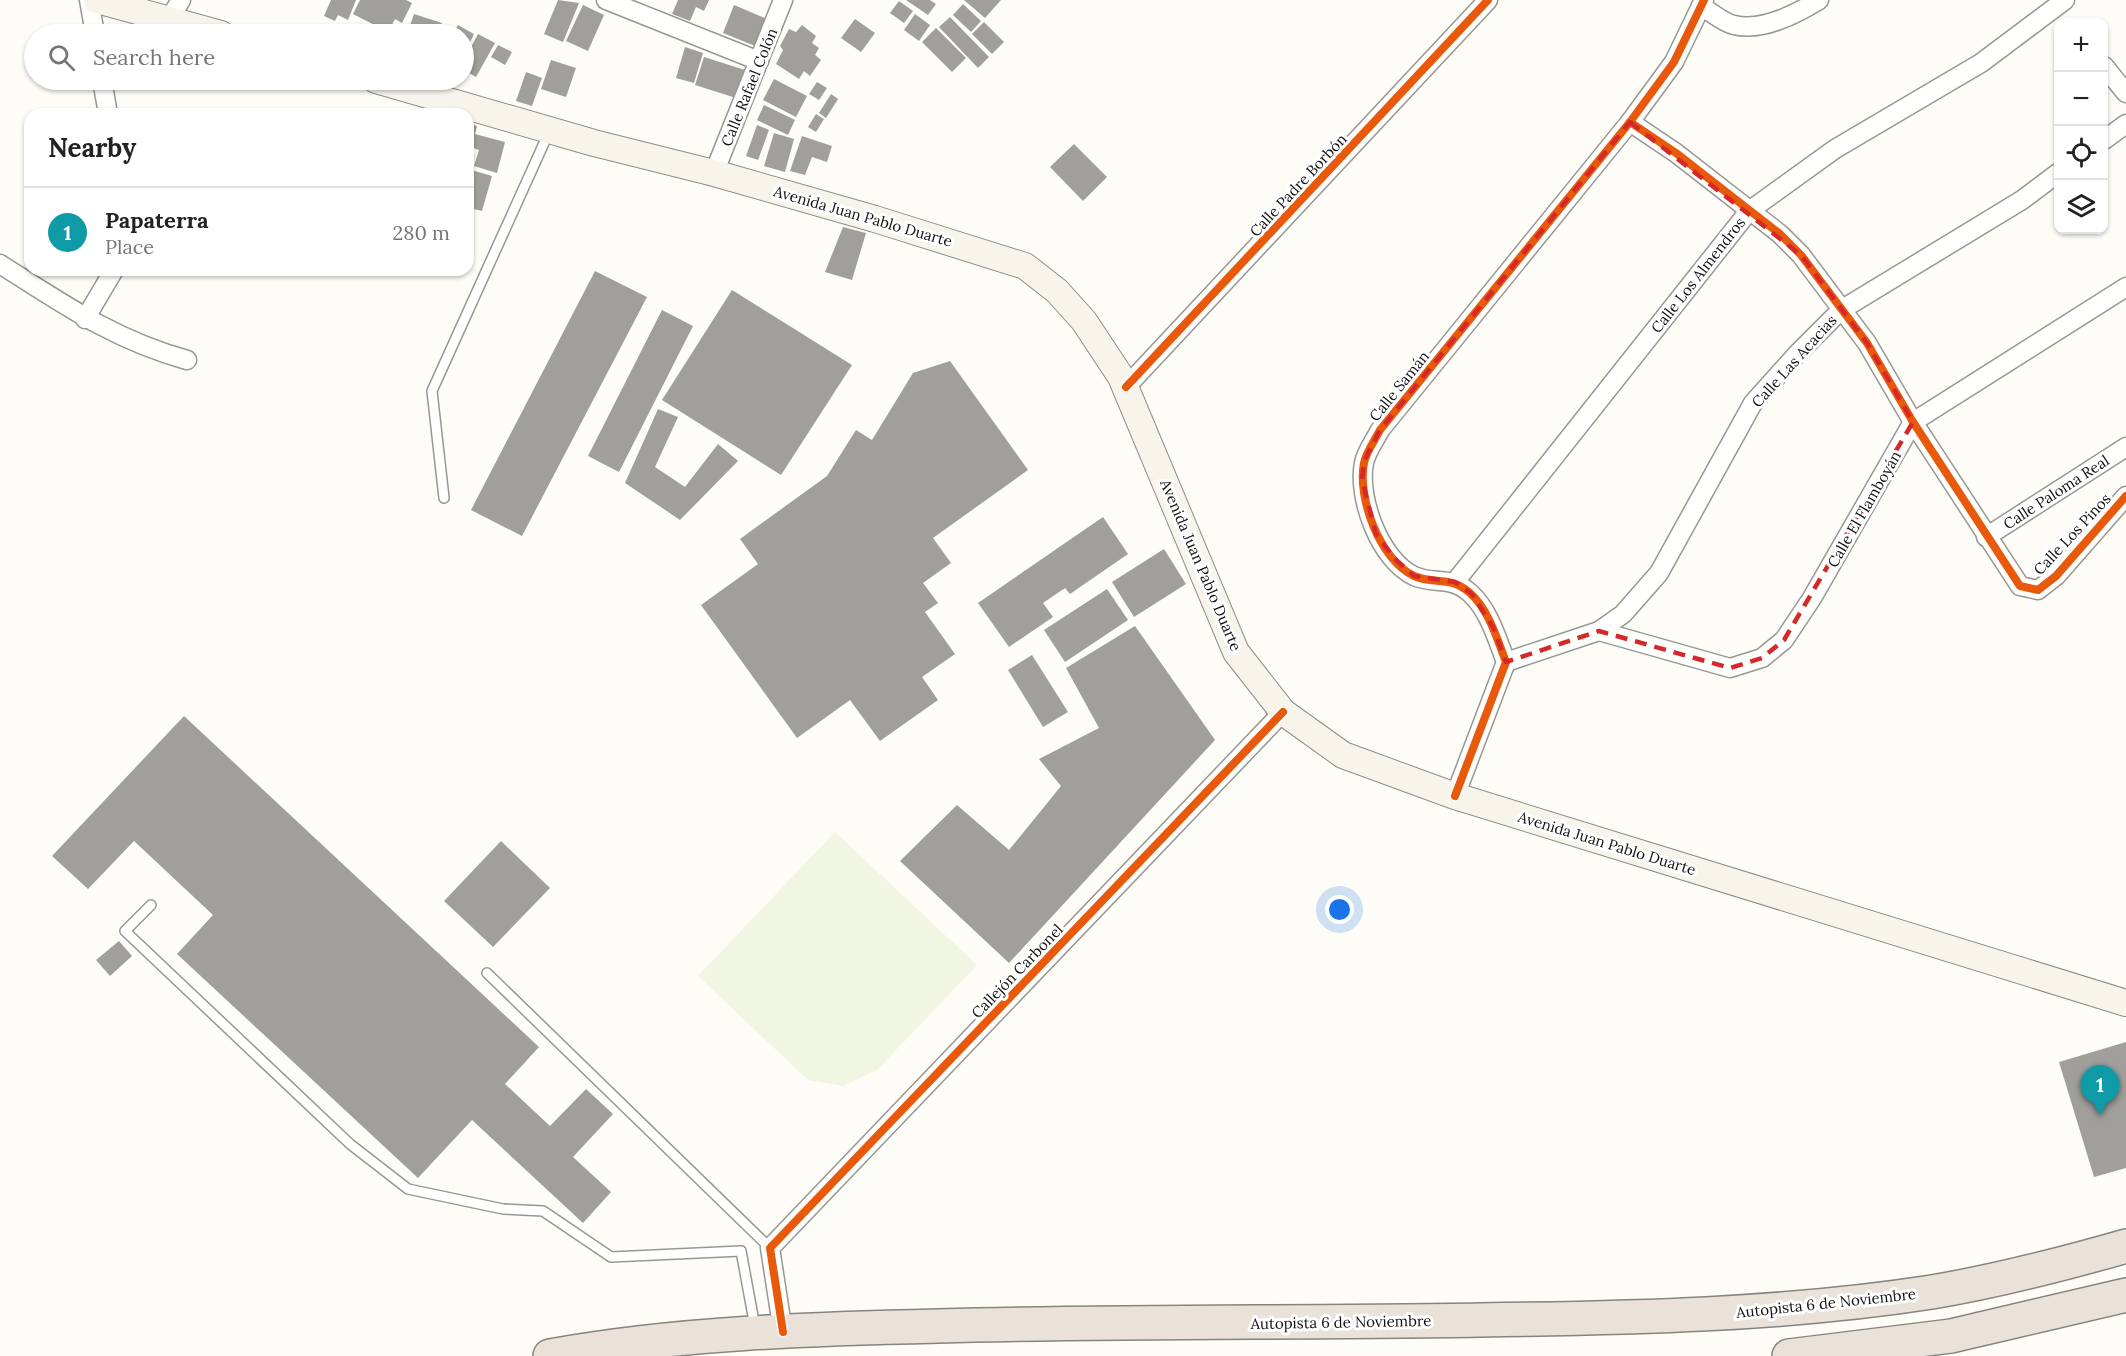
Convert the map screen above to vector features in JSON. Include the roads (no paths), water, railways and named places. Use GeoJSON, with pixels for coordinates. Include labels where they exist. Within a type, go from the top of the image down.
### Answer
{"type":"FeatureCollection","features":[{"type":"Feature","properties":{"kind":"highway","name":"Autopista 6 de Noviembre"},"geometry":{"type":"LineString","coordinates":[[550,1356],[704,1336],[769,1332],[1003,1324],[1284,1323],[1719,1314],[1841,1303],[1935,1291],[2045,1268],[2124,1245]]}},
{"type":"Feature","properties":{"kind":"highway"},"geometry":{"type":"LineString","coordinates":[[1789,1356],[1951,1336],[2126,1295]]}},
{"type":"Feature","properties":{"kind":"main road"},"geometry":{"type":"LineString","coordinates":[[97,0],[175,10],[202,24]]}},
{"type":"Feature","properties":{"kind":"main road","name":"Avenida Juan Pablo Duarte"},"geometry":{"type":"LineString","coordinates":[[411,90],[473,108]]}},
{"type":"Feature","properties":{"kind":"main road","name":"Avenida Juan Pablo Duarte"},"geometry":{"type":"LineString","coordinates":[[474,108],[714,173],[1025,266],[1057,291],[1083,321],[1126,387],[1236,652],[1283,712],[1343,755],[1455,796],[2126,1002]]}},
{"type":"Feature","properties":{"kind":"street"},"geometry":{"type":"LineString","coordinates":[[89,0],[93,24]]}},
{"type":"Feature","properties":{"kind":"street"},"geometry":{"type":"LineString","coordinates":[[606,0],[759,61]]}},
{"type":"Feature","properties":{"kind":"street","name":"Calle Rafael Colón"},"geometry":{"type":"LineString","coordinates":[[714,173],[783,0]]}},
{"type":"Feature","properties":{"kind":"street","name":"Calle Padre Borbón"},"geometry":{"type":"LineString","coordinates":[[1126,387],[1488,0]]}},
{"type":"Feature","properties":{"kind":"street"},"geometry":{"type":"LineString","coordinates":[[1703,3],[1734,25],[1762,25],[1801,11],[1819,0]]}},
{"type":"Feature","properties":{"kind":"street","name":"Calle Samán"},"geometry":{"type":"LineString","coordinates":[[1455,582],[1414,576],[1394,558],[1376,534],[1367,507],[1362,480],[1365,461],[1380,430],[1630,122],[1674,62],[1703,3]]}},
{"type":"Feature","properties":{"kind":"street","name":"Calle Los Almendros"},"geometry":{"type":"LineString","coordinates":[[1455,582],[1749,211],[1835,149],[1981,63],[2059,8]]}},
{"type":"Feature","properties":{"kind":"street"},"geometry":{"type":"LineString","coordinates":[[2108,72],[2126,93]]}},
{"type":"Feature","properties":{"kind":"street"},"geometry":{"type":"LineString","coordinates":[[104,90],[107,108]]}},
{"type":"Feature","properties":{"kind":"street"},"geometry":{"type":"LineString","coordinates":[[1630,122],[1676,153],[1780,234],[1802,255],[1867,343],[1913,422],[1986,537]]}},
{"type":"Feature","properties":{"kind":"street"},"geometry":{"type":"LineString","coordinates":[[2108,137],[2126,124]]}},
{"type":"Feature","properties":{"kind":"street","name":"Calle Las Acacias"},"geometry":{"type":"LineString","coordinates":[[1506,662],[1599,631],[1623,614],[1659,573],[1753,403],[1841,310],[2022,200],[2054,176]]}},
{"type":"Feature","properties":{"kind":"street"},"geometry":{"type":"LineString","coordinates":[[0,264],[85,319],[135,344],[187,360]]}},
{"type":"Feature","properties":{"kind":"street"},"geometry":{"type":"LineString","coordinates":[[85,319],[110,276]]}},
{"type":"Feature","properties":{"kind":"street","name":"Calle El Flamboyán"},"geometry":{"type":"LineString","coordinates":[[1599,631],[1730,668],[1762,658],[1784,640],[1812,598],[1913,422],[2126,287]]}},
{"type":"Feature","properties":{"kind":"street","name":"Calle Paloma Real"},"geometry":{"type":"LineString","coordinates":[[1986,537],[2126,447]]}},
{"type":"Feature","properties":{"kind":"street","name":"Calle Los Pinos"},"geometry":{"type":"LineString","coordinates":[[1986,537],[2020,586],[2038,590],[2056,576],[2126,496]]}},
{"type":"Feature","properties":{"kind":"street"},"geometry":{"type":"LineString","coordinates":[[1455,582],[1472,594],[1493,627],[1506,662],[1455,796]]}},
{"type":"Feature","properties":{"kind":"street","name":"Callejón Carbonel"},"geometry":{"type":"LineString","coordinates":[[770,1248],[1283,712]]}},
{"type":"Feature","properties":{"kind":"street"},"geometry":{"type":"LineString","coordinates":[[769,1332],[770,1248]]}},
{"type":"Feature","properties":{"kind":"lane"},"geometry":{"type":"LineString","coordinates":[[444,498],[432,391],[550,130]]}},
{"type":"Feature","properties":{"kind":"lane"},"geometry":{"type":"LineString","coordinates":[[151,905],[125,931],[350,1144],[397,1183],[419,1193],[502,1209],[543,1211],[611,1257],[741,1251],[769,1332]]}},
{"type":"Feature","properties":{"kind":"lane"},"geometry":{"type":"LineString","coordinates":[[486,973],[770,1248]]}},
{"type":"Feature","properties":{"kind":"place","name":"Papaterra"},"geometry":{"type":"Point","coordinates":[2100,1115]}}]}
